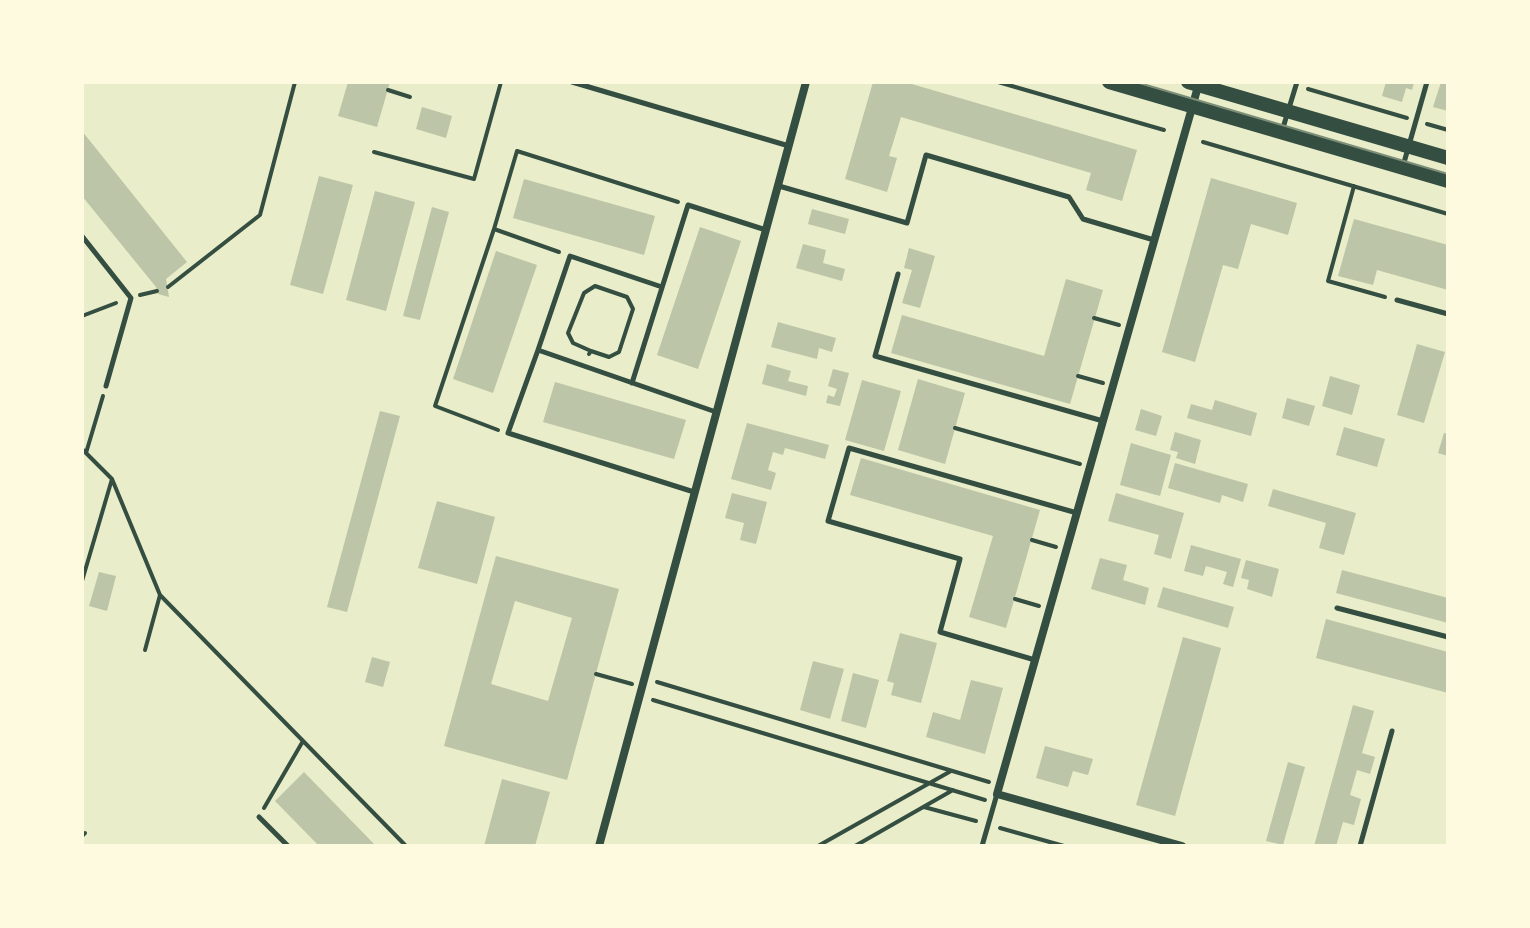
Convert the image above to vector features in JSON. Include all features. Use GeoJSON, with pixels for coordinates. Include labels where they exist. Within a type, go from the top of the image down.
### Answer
{"type":"FeatureCollection","features":[{"type":"Feature","properties":{"kind":"main road"},"geometry":{"type":"LineString","coordinates":[[1109,82],[1448,181]]}},
{"type":"Feature","properties":{"kind":"main road"},"geometry":{"type":"LineString","coordinates":[[1195,83],[1448,158]]}},
{"type":"Feature","properties":{"kind":"street"},"geometry":{"type":"LineString","coordinates":[[599,846],[806,82]]}},
{"type":"Feature","properties":{"kind":"street"},"geometry":{"type":"LineString","coordinates":[[1182,846],[997,794],[1193,106],[1195,83]]}},
{"type":"Feature","properties":{"kind":"lane"},"geometry":{"type":"LineString","coordinates":[[572,82],[789,146]]}},
{"type":"Feature","properties":{"kind":"lane"},"geometry":{"type":"LineString","coordinates":[[1402,168],[1427,82]]}},
{"type":"Feature","properties":{"kind":"lane"},"geometry":{"type":"LineString","coordinates":[[1281,132],[1296,84]]}},
{"type":"Feature","properties":{"kind":"lane"},"geometry":{"type":"LineString","coordinates":[[778,186],[907,223],[926,155],[1069,197],[1083,219],[1154,240]]}},
{"type":"Feature","properties":{"kind":"lane"},"geometry":{"type":"LineString","coordinates":[[632,383],[688,205],[766,230]]}},
{"type":"Feature","properties":{"kind":"lane"},"geometry":{"type":"LineString","coordinates":[[82,236],[131,298],[106,386]]}},
{"type":"Feature","properties":{"kind":"lane"},"geometry":{"type":"LineString","coordinates":[[662,287],[570,256],[508,433],[694,492]]}},
{"type":"Feature","properties":{"kind":"lane"},"geometry":{"type":"LineString","coordinates":[[898,274],[875,356],[1103,421]]}},
{"type":"Feature","properties":{"kind":"lane"},"geometry":{"type":"LineString","coordinates":[[1397,300],[1448,314]]}},
{"type":"Feature","properties":{"kind":"lane"},"geometry":{"type":"LineString","coordinates":[[538,350],[716,412]]}},
{"type":"Feature","properties":{"kind":"lane"},"geometry":{"type":"LineString","coordinates":[[1035,660],[940,632],[960,559],[828,521],[840,477],[849,448],[1077,513]]}},
{"type":"Feature","properties":{"kind":"lane"},"geometry":{"type":"LineString","coordinates":[[1337,608],[1448,637]]}},
{"type":"Feature","properties":{"kind":"lane"},"geometry":{"type":"LineString","coordinates":[[1360,846],[1392,731]]}},
{"type":"Feature","properties":{"kind":"lane"},"geometry":{"type":"LineString","coordinates":[[982,846],[997,794]]}},
{"type":"Feature","properties":{"kind":"lane"},"geometry":{"type":"LineString","coordinates":[[259,817],[288,846]]}},
{"type":"Feature","properties":{"kind":"path"},"geometry":{"type":"LineString","coordinates":[[168,287],[260,215],[295,82]]}},
{"type":"Feature","properties":{"kind":"path"},"geometry":{"type":"LineString","coordinates":[[374,152],[474,179],[501,82]]}},
{"type":"Feature","properties":{"kind":"path"},"geometry":{"type":"LineString","coordinates":[[998,82],[1164,130]]}},
{"type":"Feature","properties":{"kind":"path"},"geometry":{"type":"LineString","coordinates":[[1296,84],[1448,130]]}},
{"type":"Feature","properties":{"kind":"path"},"geometry":{"type":"LineString","coordinates":[[388,90],[410,97]]}},
{"type":"Feature","properties":{"kind":"path"},"geometry":{"type":"LineString","coordinates":[[1203,142],[1448,214]]}},
{"type":"Feature","properties":{"kind":"path"},"geometry":{"type":"LineString","coordinates":[[508,433],[435,406],[517,151],[688,205]]}},
{"type":"Feature","properties":{"kind":"path"},"geometry":{"type":"LineString","coordinates":[[1354,186],[1328,281],[1397,300]]}},
{"type":"Feature","properties":{"kind":"path"},"geometry":{"type":"LineString","coordinates":[[494,229],[570,256]]}},
{"type":"Feature","properties":{"kind":"path"},"geometry":{"type":"LineString","coordinates":[[595,286],[627,297],[633,309],[619,352],[609,357],[591,351],[573,343],[568,333],[584,293],[595,286]]}},
{"type":"Feature","properties":{"kind":"path"},"geometry":{"type":"LineString","coordinates":[[82,316],[131,298]]}},
{"type":"Feature","properties":{"kind":"path"},"geometry":{"type":"LineString","coordinates":[[1094,318],[1129,328]]}},
{"type":"Feature","properties":{"kind":"path"},"geometry":{"type":"LineString","coordinates":[[585,366],[591,351]]}},
{"type":"Feature","properties":{"kind":"path"},"geometry":{"type":"LineString","coordinates":[[1078,376],[1113,386]]}},
{"type":"Feature","properties":{"kind":"path"},"geometry":{"type":"LineString","coordinates":[[106,386],[84,451],[112,479],[160,595],[406,846]]}},
{"type":"Feature","properties":{"kind":"path"},"geometry":{"type":"LineString","coordinates":[[955,428],[1090,467]]}},
{"type":"Feature","properties":{"kind":"path"},"geometry":{"type":"LineString","coordinates":[[82,581],[112,479]]}},
{"type":"Feature","properties":{"kind":"path"},"geometry":{"type":"LineString","coordinates":[[1032,540],[1066,550]]}},
{"type":"Feature","properties":{"kind":"path"},"geometry":{"type":"LineString","coordinates":[[145,650],[160,595]]}},
{"type":"Feature","properties":{"kind":"path"},"geometry":{"type":"LineString","coordinates":[[1015,599],[1050,608]]}},
{"type":"Feature","properties":{"kind":"path"},"geometry":{"type":"LineString","coordinates":[[596,674],[951,771],[997,794]]}},
{"type":"Feature","properties":{"kind":"path"},"geometry":{"type":"LineString","coordinates":[[642,687],[929,783],[953,790],[997,794]]}},
{"type":"Feature","properties":{"kind":"path"},"geometry":{"type":"LineString","coordinates":[[259,817],[303,741]]}},
{"type":"Feature","properties":{"kind":"path"},"geometry":{"type":"LineString","coordinates":[[818,846],[951,771]]}},
{"type":"Feature","properties":{"kind":"path"},"geometry":{"type":"LineString","coordinates":[[855,846],[953,790]]}},
{"type":"Feature","properties":{"kind":"building"},"geometry":{"type":"Polygon","coordinates":[[[348,82],[390,82],[377,127],[338,116],[348,82]]]}},
{"type":"Feature","properties":{"kind":"building"},"geometry":{"type":"Polygon","coordinates":[[[873,82],[905,82],[1137,150],[1122,201],[1086,190],[1091,173],[901,117],[889,156],[897,158],[887,192],[845,179],[873,82]]]}},
{"type":"Feature","properties":{"kind":"building"},"geometry":{"type":"Polygon","coordinates":[[[1386,82],[1414,82],[1412,90],[1406,88],[1402,102],[1382,96],[1386,82]]]}},
{"type":"Feature","properties":{"kind":"building"},"geometry":{"type":"Polygon","coordinates":[[[1441,82],[1448,82],[1448,111],[1433,107],[1441,82]]]}},
{"type":"Feature","properties":{"kind":"building"},"geometry":{"type":"Polygon","coordinates":[[[422,107],[452,116],[446,138],[416,129],[422,107]]]}},
{"type":"Feature","properties":{"kind":"building"},"geometry":{"type":"Polygon","coordinates":[[[82,131],[187,262],[166,279],[169,297],[158,294],[156,287],[82,196],[82,131]]]}},
{"type":"Feature","properties":{"kind":"building"},"geometry":{"type":"Polygon","coordinates":[[[319,176],[353,185],[323,294],[290,285],[319,176]]]}},
{"type":"Feature","properties":{"kind":"building"},"geometry":{"type":"Polygon","coordinates":[[[1211,178],[1297,203],[1288,235],[1251,224],[1238,269],[1223,265],[1195,362],[1162,352],[1211,178]]]}},
{"type":"Feature","properties":{"kind":"building"},"geometry":{"type":"Polygon","coordinates":[[[524,179],[655,216],[644,255],[513,218],[524,179]]]}},
{"type":"Feature","properties":{"kind":"building"},"geometry":{"type":"Polygon","coordinates":[[[375,191],[415,202],[386,311],[346,300],[375,191]]]}},
{"type":"Feature","properties":{"kind":"building"},"geometry":{"type":"Polygon","coordinates":[[[432,207],[449,212],[420,320],[403,316],[432,207]]]}},
{"type":"Feature","properties":{"kind":"building"},"geometry":{"type":"Polygon","coordinates":[[[812,209],[849,219],[845,234],[808,224],[812,209]]]}},
{"type":"Feature","properties":{"kind":"building"},"geometry":{"type":"Polygon","coordinates":[[[1354,219],[1448,245],[1448,290],[1377,270],[1373,285],[1338,276],[1354,219]]]}},
{"type":"Feature","properties":{"kind":"building"},"geometry":{"type":"Polygon","coordinates":[[[700,227],[741,241],[698,369],[657,355],[700,227]]]}},
{"type":"Feature","properties":{"kind":"building"},"geometry":{"type":"Polygon","coordinates":[[[803,244],[826,250],[823,263],[845,269],[842,281],[796,268],[803,244]]]}},
{"type":"Feature","properties":{"kind":"building"},"geometry":{"type":"Polygon","coordinates":[[[909,248],[935,256],[920,308],[902,303],[912,270],[904,268],[909,248]]]}},
{"type":"Feature","properties":{"kind":"building"},"geometry":{"type":"Polygon","coordinates":[[[496,251],[537,265],[493,393],[453,379],[496,251]]]}},
{"type":"Feature","properties":{"kind":"building"},"geometry":{"type":"Polygon","coordinates":[[[1066,279],[1103,290],[1070,404],[891,353],[902,315],[1044,356],[1066,279]]]}},
{"type":"Feature","properties":{"kind":"building"},"geometry":{"type":"Polygon","coordinates":[[[778,322],[836,338],[832,352],[819,348],[817,359],[771,347],[778,322]]]}},
{"type":"Feature","properties":{"kind":"building"},"geometry":{"type":"Polygon","coordinates":[[[1417,344],[1445,352],[1424,423],[1397,415],[1417,344]]]}},
{"type":"Feature","properties":{"kind":"building"},"geometry":{"type":"Polygon","coordinates":[[[767,364],[791,371],[788,381],[808,386],[806,396],[762,384],[767,364]]]}},
{"type":"Feature","properties":{"kind":"building"},"geometry":{"type":"Polygon","coordinates":[[[833,369],[849,373],[840,406],[826,403],[828,395],[834,397],[837,389],[828,386],[833,369]]]}},
{"type":"Feature","properties":{"kind":"building"},"geometry":{"type":"Polygon","coordinates":[[[1330,376],[1360,385],[1352,415],[1322,406],[1330,376]]]}},
{"type":"Feature","properties":{"kind":"building"},"geometry":{"type":"Polygon","coordinates":[[[918,379],[965,393],[945,464],[898,450],[918,379]]]}},
{"type":"Feature","properties":{"kind":"building"},"geometry":{"type":"Polygon","coordinates":[[[862,380],[901,391],[884,451],[845,440],[862,380]]]}},
{"type":"Feature","properties":{"kind":"building"},"geometry":{"type":"Polygon","coordinates":[[[555,382],[686,420],[674,459],[543,422],[555,382]]]}},
{"type":"Feature","properties":{"kind":"building"},"geometry":{"type":"Polygon","coordinates":[[[1287,398],[1315,406],[1309,426],[1282,418],[1287,398]]]}},
{"type":"Feature","properties":{"kind":"building"},"geometry":{"type":"Polygon","coordinates":[[[1215,400],[1257,413],[1251,436],[1187,418],[1191,404],[1212,410],[1215,400]]]}},
{"type":"Feature","properties":{"kind":"building"},"geometry":{"type":"Polygon","coordinates":[[[1141,409],[1162,416],[1156,436],[1135,430],[1141,409]]]}},
{"type":"Feature","properties":{"kind":"building"},"geometry":{"type":"Polygon","coordinates":[[[380,411],[400,416],[347,612],[327,607],[380,411]]]}},
{"type":"Feature","properties":{"kind":"building"},"geometry":{"type":"Polygon","coordinates":[[[747,423],[829,445],[825,459],[785,448],[783,455],[773,452],[768,470],[776,473],[771,490],[731,479],[747,423]]]}},
{"type":"Feature","properties":{"kind":"building"},"geometry":{"type":"Polygon","coordinates":[[[1344,427],[1385,439],[1377,467],[1336,455],[1344,427]]]}},
{"type":"Feature","properties":{"kind":"building"},"geometry":{"type":"Polygon","coordinates":[[[1175,432],[1201,440],[1195,464],[1176,458],[1178,452],[1170,450],[1175,432]]]}},
{"type":"Feature","properties":{"kind":"building"},"geometry":{"type":"Polygon","coordinates":[[[1444,433],[1448,434],[1448,456],[1438,453],[1444,433]]]}},
{"type":"Feature","properties":{"kind":"building"},"geometry":{"type":"Polygon","coordinates":[[[1131,443],[1171,455],[1160,496],[1120,485],[1131,443]]]}},
{"type":"Feature","properties":{"kind":"building"},"geometry":{"type":"Polygon","coordinates":[[[861,458],[1040,510],[1006,628],[969,617],[993,536],[850,495],[861,458]]]}},
{"type":"Feature","properties":{"kind":"building"},"geometry":{"type":"Polygon","coordinates":[[[1175,463],[1248,484],[1243,502],[1222,495],[1220,503],[1168,488],[1175,463]]]}},
{"type":"Feature","properties":{"kind":"building"},"geometry":{"type":"Polygon","coordinates":[[[1273,489],[1356,513],[1344,555],[1319,548],[1326,523],[1268,506],[1273,489]]]}},
{"type":"Feature","properties":{"kind":"building"},"geometry":{"type":"Polygon","coordinates":[[[732,493],[767,502],[756,544],[740,540],[744,523],[725,518],[732,493]]]}},
{"type":"Feature","properties":{"kind":"building"},"geometry":{"type":"Polygon","coordinates":[[[1116,493],[1184,513],[1171,559],[1154,554],[1159,535],[1108,521],[1116,493]]]}},
{"type":"Feature","properties":{"kind":"building"},"geometry":{"type":"Polygon","coordinates":[[[437,501],[495,517],[477,584],[418,568],[437,501]]]}},
{"type":"Feature","properties":{"kind":"building"},"geometry":{"type":"Polygon","coordinates":[[[1191,545],[1241,559],[1233,587],[1223,584],[1227,572],[1206,566],[1203,576],[1184,571],[1191,545]]]}},
{"type":"Feature","properties":{"kind":"building"},"geometry":{"type":"Polygon","coordinates":[[[496,556],[619,589],[567,780],[444,746],[496,556]],[[515,601],[491,684],[548,701],[572,618],[515,601]]]}},
{"type":"Feature","properties":{"kind":"building"},"geometry":{"type":"Polygon","coordinates":[[[1100,558],[1127,565],[1123,580],[1149,588],[1145,605],[1091,589],[1100,558]]]}},
{"type":"Feature","properties":{"kind":"building"},"geometry":{"type":"Polygon","coordinates":[[[1246,560],[1279,569],[1272,597],[1247,589],[1249,580],[1241,578],[1246,560]]]}},
{"type":"Feature","properties":{"kind":"building"},"geometry":{"type":"Polygon","coordinates":[[[1342,570],[1448,598],[1448,623],[1336,593],[1342,570]]]}},
{"type":"Feature","properties":{"kind":"building"},"geometry":{"type":"Polygon","coordinates":[[[99,572],[116,576],[107,611],[89,606],[99,572]]]}},
{"type":"Feature","properties":{"kind":"building"},"geometry":{"type":"Polygon","coordinates":[[[1163,587],[1234,607],[1228,628],[1157,607],[1163,587]]]}},
{"type":"Feature","properties":{"kind":"building"},"geometry":{"type":"Polygon","coordinates":[[[1326,619],[1448,652],[1448,693],[1316,658],[1326,619]]]}},
{"type":"Feature","properties":{"kind":"building"},"geometry":{"type":"Polygon","coordinates":[[[900,633],[937,643],[921,703],[891,695],[894,683],[887,681],[900,633]]]}},
{"type":"Feature","properties":{"kind":"building"},"geometry":{"type":"Polygon","coordinates":[[[1183,637],[1221,648],[1175,816],[1136,805],[1183,637]]]}},
{"type":"Feature","properties":{"kind":"building"},"geometry":{"type":"Polygon","coordinates":[[[372,657],[390,662],[383,687],[365,682],[372,657]]]}},
{"type":"Feature","properties":{"kind":"building"},"geometry":{"type":"Polygon","coordinates":[[[813,661],[844,669],[830,719],[800,710],[813,661]]]}},
{"type":"Feature","properties":{"kind":"building"},"geometry":{"type":"Polygon","coordinates":[[[853,673],[879,680],[866,728],[841,721],[853,673]]]}},
{"type":"Feature","properties":{"kind":"building"},"geometry":{"type":"Polygon","coordinates":[[[971,680],[1003,688],[985,754],[926,737],[933,712],[960,720],[971,680]]]}},
{"type":"Feature","properties":{"kind":"building"},"geometry":{"type":"Polygon","coordinates":[[[1353,705],[1374,711],[1362,753],[1375,757],[1370,774],[1357,770],[1350,795],[1361,799],[1354,825],[1343,822],[1336,846],[1314,846],[1353,705]]]}},
{"type":"Feature","properties":{"kind":"building"},"geometry":{"type":"Polygon","coordinates":[[[1045,746],[1093,759],[1088,775],[1073,771],[1068,787],[1036,778],[1045,746]]]}},
{"type":"Feature","properties":{"kind":"building"},"geometry":{"type":"Polygon","coordinates":[[[1288,762],[1305,767],[1283,845],[1266,841],[1288,762]]]}},
{"type":"Feature","properties":{"kind":"building"},"geometry":{"type":"Polygon","coordinates":[[[304,772],[376,846],[319,846],[275,801],[304,772]]]}},
{"type":"Feature","properties":{"kind":"building"},"geometry":{"type":"Polygon","coordinates":[[[502,779],[550,792],[535,846],[484,846],[502,779]]]}},
{"type":"Feature","properties":{"kind":"tram line"},"geometry":{"type":"LineString","coordinates":[[1136,82],[1448,174]]}}]}
